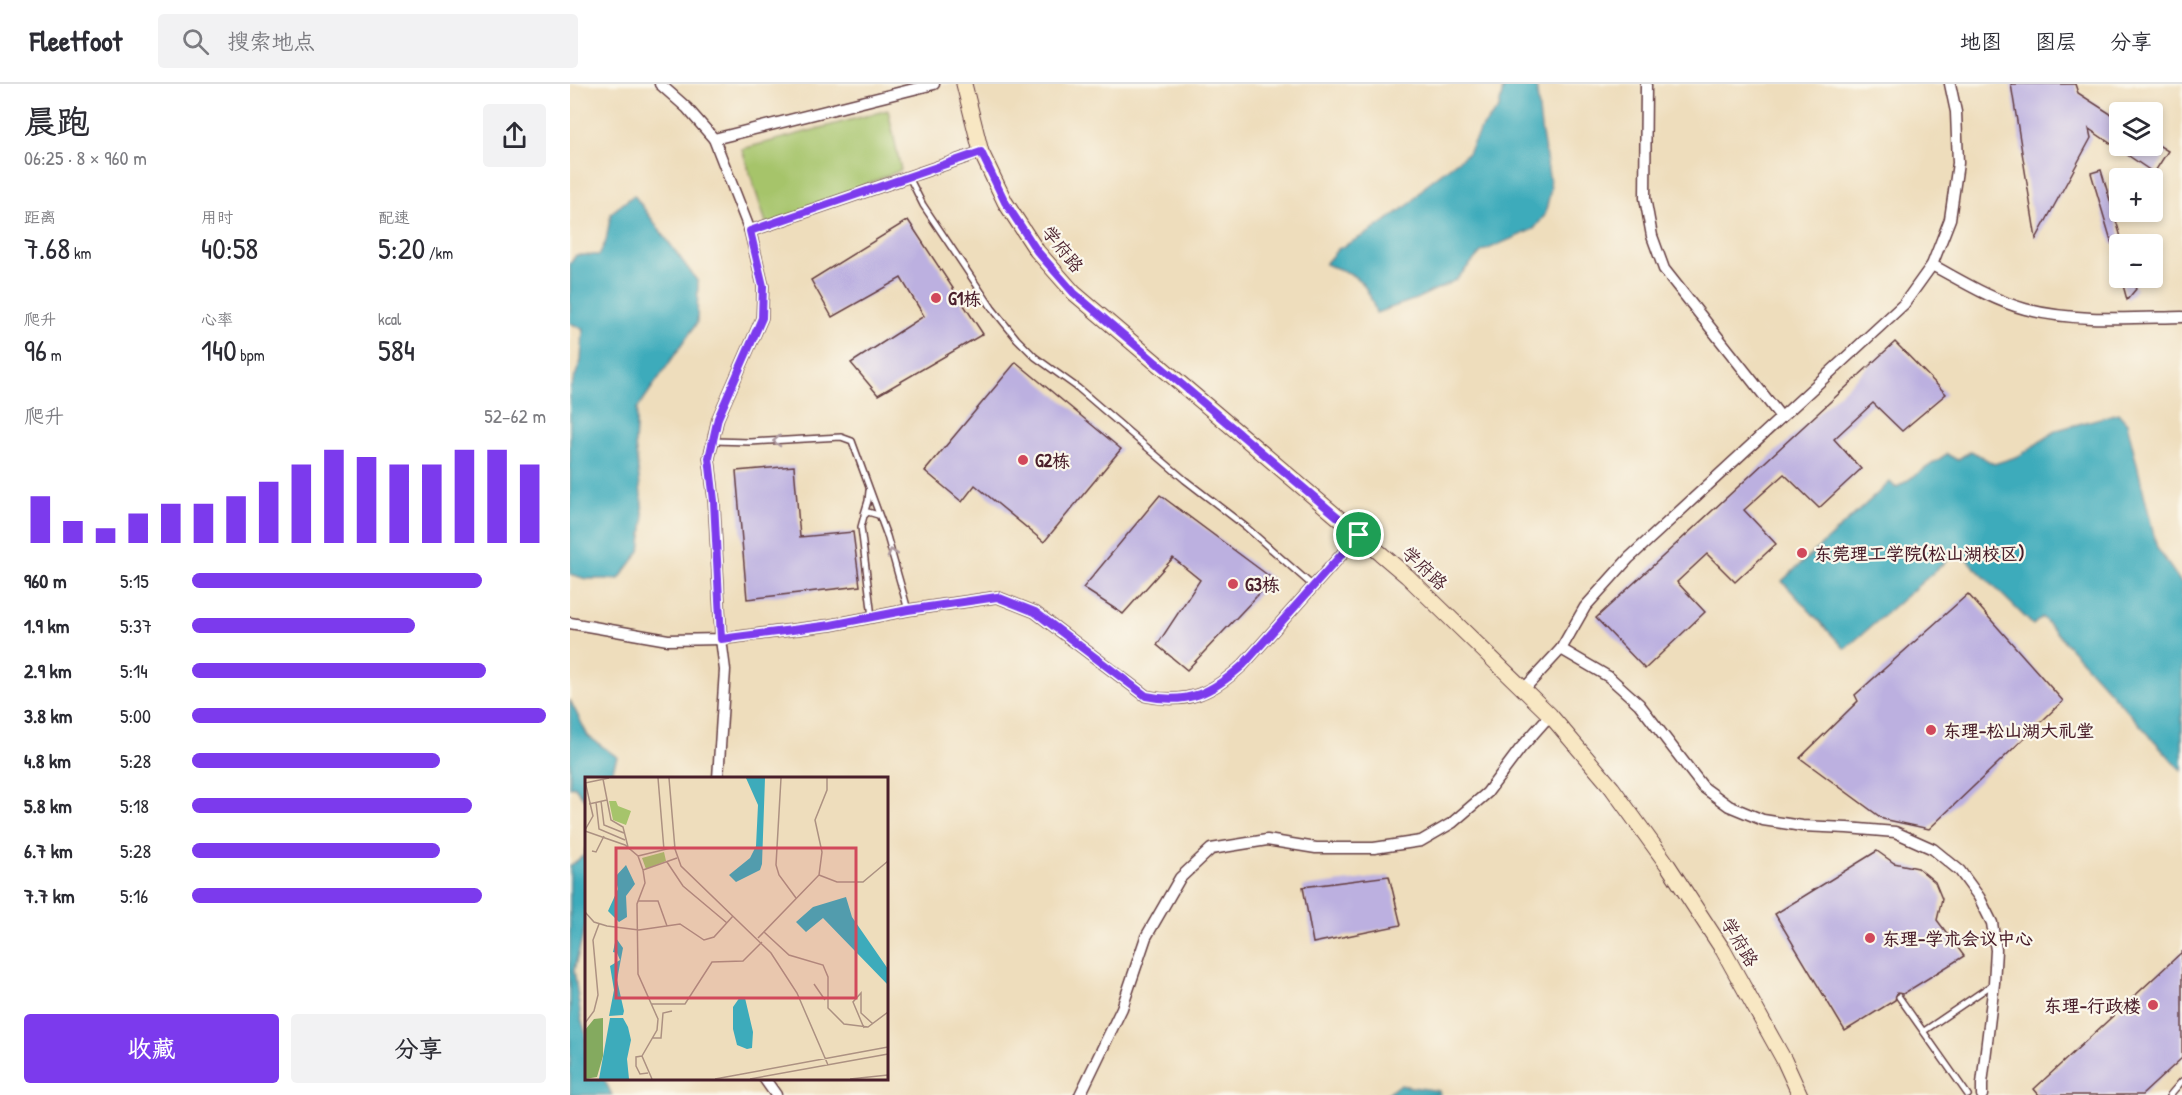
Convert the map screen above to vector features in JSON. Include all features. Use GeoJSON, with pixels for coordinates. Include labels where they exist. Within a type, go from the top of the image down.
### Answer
{"type":"FeatureCollection","features":[{"type":"Feature","properties":{"kind":"street"},"geometry":{"type":"LineString","coordinates":[[660,84],[687,108],[714,139],[750,231],[763,286],[762,318],[718,418],[709,458],[725,670],[718,777]]}},
{"type":"Feature","properties":{"kind":"street"},"geometry":{"type":"LineString","coordinates":[[714,139],[891,89],[934,84]]}},
{"type":"Feature","properties":{"kind":"street","name":"学府路"},"geometry":{"type":"LineString","coordinates":[[964,84],[981,152],[1011,212],[1037,251],[1074,293],[1407,576],[1550,715],[1612,788],[1667,864],[1724,950],[1784,1060],[1800,1095]]}},
{"type":"Feature","properties":{"kind":"street"},"geometry":{"type":"LineString","coordinates":[[1646,84],[1645,198],[1652,236],[1664,268],[1781,417]]}},
{"type":"Feature","properties":{"kind":"street"},"geometry":{"type":"LineString","coordinates":[[1523,690],[1561,649],[1586,607],[1629,558],[1904,303],[1932,265],[1950,219],[1958,163],[1956,112],[1950,84]]}},
{"type":"Feature","properties":{"kind":"street"},"geometry":{"type":"LineString","coordinates":[[750,231],[981,152]]}},
{"type":"Feature","properties":{"kind":"street"},"geometry":{"type":"LineString","coordinates":[[1932,265],[1991,297],[2023,309],[2088,318],[2182,317]]}},
{"type":"Feature","properties":{"kind":"street"},"geometry":{"type":"LineString","coordinates":[[570,622],[668,640],[721,639],[831,625],[908,610],[997,597],[1035,612],[1146,696],[1163,700],[1182,700],[1227,680],[1359,535]]}},
{"type":"Feature","properties":{"kind":"street"},"geometry":{"type":"LineString","coordinates":[[1561,649],[1609,677],[1639,704],[1703,787],[1729,806],[1763,820],[1792,825],[1895,832],[1933,849],[1960,871],[1979,897],[1992,924],[1996,950],[1982,1095]]}},
{"type":"Feature","properties":{"kind":"street"},"geometry":{"type":"LineString","coordinates":[[1080,1095],[1122,1008],[1146,937],[1180,878],[1211,849],[1267,840],[1316,848],[1374,848],[1421,841],[1452,823],[1487,793],[1520,749],[1550,715]]}},
{"type":"Feature","properties":{"kind":"street"},"geometry":{"type":"LineString","coordinates":[[765,1080],[776,1095]]}},
{"type":"Feature","properties":{"kind":"lane"},"geometry":{"type":"LineString","coordinates":[[909,177],[923,205],[992,308],[1017,339],[1035,357],[1078,388],[1313,585]]}},
{"type":"Feature","properties":{"kind":"lane"},"geometry":{"type":"LineString","coordinates":[[713,441],[750,442],[841,437],[852,441],[887,536],[908,610]]}},
{"type":"Feature","properties":{"kind":"lane"},"geometry":{"type":"LineString","coordinates":[[869,488],[861,527],[872,617]]}},
{"type":"Feature","properties":{"kind":"lane"},"geometry":{"type":"LineString","coordinates":[[864,516],[868,512],[878,515]]}},
{"type":"Feature","properties":{"kind":"lane"},"geometry":{"type":"LineString","coordinates":[[1924,1031],[1994,983]]}},
{"type":"Feature","properties":{"kind":"lane"},"geometry":{"type":"LineString","coordinates":[[1899,997],[1968,1095]]}},
{"type":"Feature","properties":{"kind":"lane"},"geometry":{"type":"LineString","coordinates":[[2170,1095],[2182,1081]]}},
{"type":"Feature","properties":{"kind":"green space"},"geometry":{"type":"Polygon","coordinates":[[[888,110],[901,170],[767,226],[742,149],[888,110]]]}},
{"type":"Feature","properties":{"kind":"water"},"geometry":{"type":"Polygon","coordinates":[[[1504,84],[1536,84],[1551,188],[1545,215],[1534,229],[1481,252],[1456,280],[1416,299],[1376,313],[1364,285],[1359,280],[1353,275],[1325,264],[1338,249],[1370,232],[1411,203],[1427,184],[1468,153],[1480,130],[1499,108],[1504,84]]]}},
{"type":"Feature","properties":{"kind":"water"},"geometry":{"type":"Polygon","coordinates":[[[634,195],[698,282],[697,323],[637,409],[635,444],[644,520],[640,551],[619,579],[586,579],[570,574],[570,389],[581,361],[583,329],[570,323],[570,264],[576,255],[599,255],[606,241],[611,213],[634,195]]]}},
{"type":"Feature","properties":{"kind":"water"},"geometry":{"type":"Polygon","coordinates":[[[2118,413],[2127,423],[2157,548],[2182,584],[2182,771],[2042,617],[2033,625],[1958,551],[1845,649],[1782,581],[1890,482],[1896,488],[1947,454],[1957,460],[1971,451],[1994,464],[2019,456],[2057,430],[2118,413]]]}},
{"type":"Feature","properties":{"kind":"water"},"geometry":{"type":"Polygon","coordinates":[[[570,700],[588,736],[617,757],[610,777],[585,777],[585,800],[574,786],[570,788],[570,700]]]}},
{"type":"Feature","properties":{"kind":"water"},"geometry":{"type":"Polygon","coordinates":[[[585,852],[585,927],[574,970],[585,1031],[585,1080],[604,1080],[612,1095],[570,1095],[570,866],[584,855],[585,852]]]}},
{"type":"Feature","properties":{"kind":"water"},"geometry":{"type":"Polygon","coordinates":[[[1399,1085],[1439,1091],[1440,1095],[1386,1095],[1399,1085]]]}},
{"type":"Feature","properties":{"kind":"building"},"geometry":{"type":"Polygon","coordinates":[[[2011,84],[2075,84],[2078,93],[2109,113],[2109,143],[2089,129],[2091,138],[2036,239],[2011,84]]]}},
{"type":"Feature","properties":{"kind":"building"},"geometry":{"type":"Polygon","coordinates":[[[2163,148],[2168,151],[2157,168],[2147,168],[2129,156],[2163,156],[2163,148]]]}},
{"type":"Feature","properties":{"kind":"building"},"geometry":{"type":"Polygon","coordinates":[[[2101,170],[2109,197],[2109,222],[2116,222],[2120,234],[2109,234],[2091,173],[2101,170]]]}},
{"type":"Feature","properties":{"kind":"building","name":"G1栋"},"geometry":{"type":"Polygon","coordinates":[[[908,220],[983,334],[878,395],[851,363],[924,316],[901,278],[832,317],[811,280],[908,220]]]}},
{"type":"Feature","properties":{"kind":"building"},"geometry":{"type":"Polygon","coordinates":[[[2124,288],[2136,288],[2136,289],[2127,300],[2124,288]]]}},
{"type":"Feature","properties":{"kind":"building"},"geometry":{"type":"Polygon","coordinates":[[[1895,342],[1946,394],[1902,431],[1873,403],[1834,439],[1861,469],[1819,508],[1784,474],[1744,510],[1776,544],[1735,582],[1707,554],[1677,582],[1705,612],[1645,669],[1596,618],[1895,342]]]}},
{"type":"Feature","properties":{"kind":"building","name":"G2栋"},"geometry":{"type":"Polygon","coordinates":[[[1016,362],[1121,449],[1044,542],[975,485],[962,502],[925,471],[1016,362]]]}},
{"type":"Feature","properties":{"kind":"building"},"geometry":{"type":"Polygon","coordinates":[[[794,466],[800,537],[853,532],[860,586],[747,599],[736,471],[794,466]]]}},
{"type":"Feature","properties":{"kind":"building","name":"G3栋"},"geometry":{"type":"Polygon","coordinates":[[[1160,495],[1273,579],[1187,670],[1157,645],[1200,580],[1173,558],[1123,614],[1083,588],[1160,495]]]}},
{"type":"Feature","properties":{"kind":"building","name":"东理-松山湖大礼堂"},"geometry":{"type":"Polygon","coordinates":[[[1968,594],[2063,701],[1929,829],[1883,819],[1800,758],[1858,701],[1855,695],[1968,594]]]}},
{"type":"Feature","properties":{"kind":"building","name":"东理-学术会议中心"},"geometry":{"type":"Polygon","coordinates":[[[1877,851],[1894,863],[1918,868],[1935,882],[1942,899],[1937,920],[1964,956],[1903,994],[1897,993],[1895,1000],[1845,1031],[1775,914],[1877,851]]]}},
{"type":"Feature","properties":{"kind":"building"},"geometry":{"type":"Polygon","coordinates":[[[1389,876],[1401,925],[1313,943],[1303,887],[1389,876]]]}},
{"type":"Feature","properties":{"kind":"building","name":"东理-行政楼"},"geometry":{"type":"Polygon","coordinates":[[[2182,952],[2182,1058],[2142,1095],[2039,1095],[2034,1089],[2182,952]]]}},
{"type":"Feature","properties":{"kind":"place","name":"G1栋"},"geometry":{"type":"Point","coordinates":[936,298]}},
{"type":"Feature","properties":{"kind":"place","name":"G2栋"},"geometry":{"type":"Point","coordinates":[1023,460]}},
{"type":"Feature","properties":{"kind":"place","name":"东莞理工学院(松山湖校区)"},"geometry":{"type":"Point","coordinates":[1802,553]}},
{"type":"Feature","properties":{"kind":"place","name":"G3栋"},"geometry":{"type":"Point","coordinates":[1233,584]}},
{"type":"Feature","properties":{"kind":"place","name":"东理-松山湖大礼堂"},"geometry":{"type":"Point","coordinates":[1931,730]}},
{"type":"Feature","properties":{"kind":"place","name":"东理-学术会议中心"},"geometry":{"type":"Point","coordinates":[1870,938]}},
{"type":"Feature","properties":{"kind":"place","name":"东理-行政楼"},"geometry":{"type":"Point","coordinates":[2153,1005]}},
{"type":"Feature","properties":{"kind":"route"},"geometry":{"type":"LineString","coordinates":[[981,152],[1005,202],[1037,251],[1074,293],[1359,535],[1227,680],[1182,700],[1163,700],[1146,696],[1035,612],[997,597],[937,605],[831,625],[721,639],[714,501],[709,458],[718,418],[762,318],[763,286],[750,231],[981,152]]}}]}
